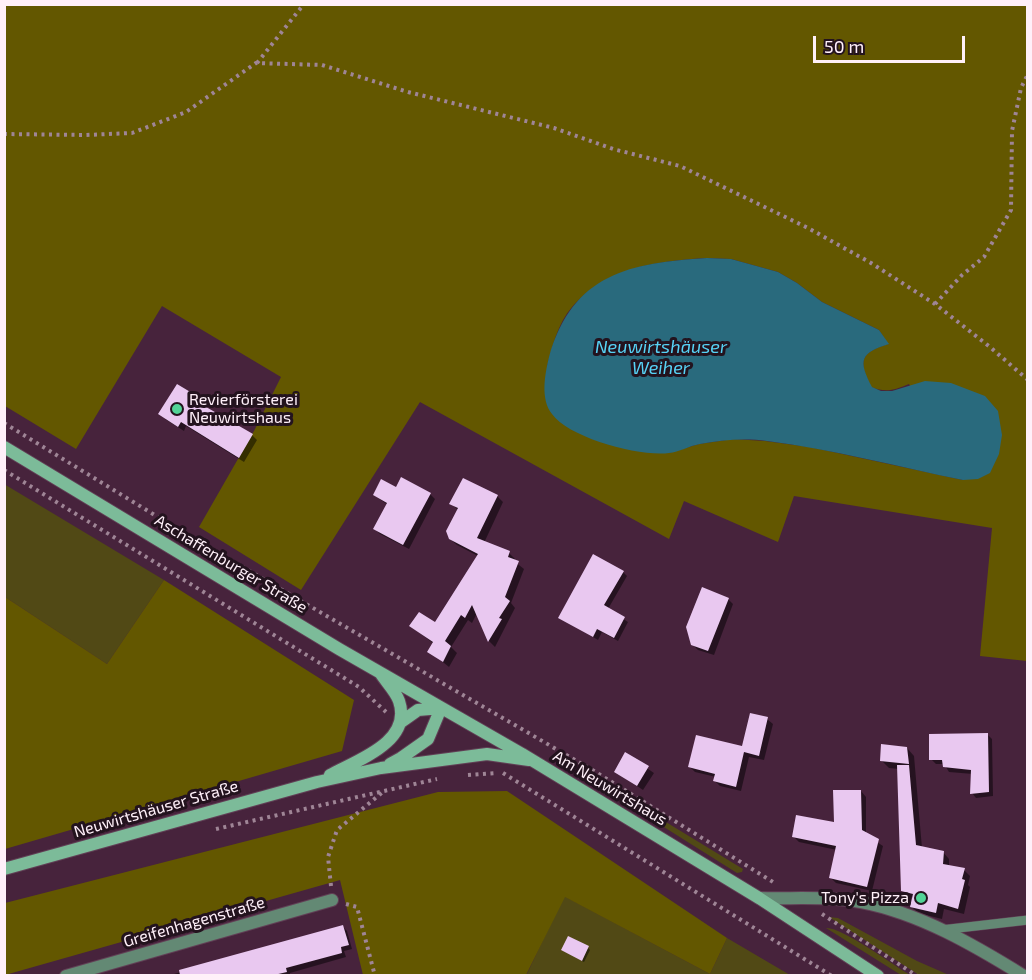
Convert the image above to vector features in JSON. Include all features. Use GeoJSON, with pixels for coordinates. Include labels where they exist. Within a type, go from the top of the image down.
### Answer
{"type":"FeatureCollection","features":[{"type":"Feature","properties":{"kind":"main road","name":"Aschaffenburger Straße"},"geometry":{"type":"LineString","coordinates":[[4,447],[441,708]]}},
{"type":"Feature","properties":{"kind":"main road"},"geometry":{"type":"LineString","coordinates":[[379,671],[398,699],[401,710],[400,722]]}},
{"type":"Feature","properties":{"kind":"main road","name":"Neuwirtshäuser Straße"},"geometry":{"type":"LineString","coordinates":[[317,782],[388,743],[397,733],[400,722],[418,710],[441,708],[428,740],[381,768]]}},
{"type":"Feature","properties":{"kind":"main road","name":"Am Neuwirtshaus"},"geometry":{"type":"LineString","coordinates":[[441,708],[759,898],[878,975]]}},
{"type":"Feature","properties":{"kind":"main road","name":"Neuwirtshäuser Straße"},"geometry":{"type":"LineString","coordinates":[[4,869],[317,782],[381,768],[488,754],[533,761]]}},
{"type":"Feature","properties":{"kind":"street","name":"Am Neuwirtshaus"},"geometry":{"type":"LineString","coordinates":[[759,898],[861,902],[896,912],[976,947],[1024,975]]}},
{"type":"Feature","properties":{"kind":"street","name":"Greifenhagenstraße"},"geometry":{"type":"LineString","coordinates":[[66,975],[332,900]]}},
{"type":"Feature","properties":{"kind":"lane"},"geometry":{"type":"LineString","coordinates":[[941,930],[1028,920]]}},
{"type":"Feature","properties":{"kind":"path"},"geometry":{"type":"LineString","coordinates":[[4,134],[86,135],[132,132],[186,112],[256,63],[304,4]]}},
{"type":"Feature","properties":{"kind":"path"},"geometry":{"type":"LineString","coordinates":[[256,63],[322,65],[408,92],[554,129],[613,149],[680,166],[808,228],[871,263],[934,304],[1028,380]]}},
{"type":"Feature","properties":{"kind":"path"},"geometry":{"type":"LineString","coordinates":[[934,304],[962,275],[984,257],[1011,210],[1012,131],[1021,88],[1028,74]]}},
{"type":"Feature","properties":{"kind":"path"},"geometry":{"type":"LineString","coordinates":[[4,423],[189,536],[594,771],[917,975]]}},
{"type":"Feature","properties":{"kind":"path"},"geometry":{"type":"LineString","coordinates":[[4,470],[359,687],[380,708],[400,722]]}},
{"type":"Feature","properties":{"kind":"path"},"geometry":{"type":"LineString","coordinates":[[211,830],[446,776],[443,760]]}},
{"type":"Feature","properties":{"kind":"path"},"geometry":{"type":"LineString","coordinates":[[458,776],[502,772],[832,975]]}},
{"type":"Feature","properties":{"kind":"path"},"geometry":{"type":"LineString","coordinates":[[375,975],[357,907],[332,900],[328,857],[337,830],[384,791]]}},
{"type":"Feature","properties":{"kind":"shaded area"},"geometry":{"type":"Polygon","coordinates":[[[4,5],[1027,5],[1027,661],[980,656],[992,528],[794,496],[778,542],[684,501],[669,539],[420,402],[301,590],[199,527],[254,431],[281,377],[162,306],[76,449],[5,406],[4,5]],[[707,258],[652,264],[617,275],[601,283],[567,313],[556,336],[547,367],[668,453],[699,444],[733,439],[765,441],[810,447],[963,480],[909,384],[890,390],[871,387],[863,364],[867,354],[888,344],[879,330],[822,302],[778,272],[731,259],[707,258]]]}},
{"type":"Feature","properties":{"kind":"shaded area"},"geometry":{"type":"Polygon","coordinates":[[[4,484],[164,580],[107,664],[5,597],[4,484]]]}},
{"type":"Feature","properties":{"kind":"shaded area"},"geometry":{"type":"Polygon","coordinates":[[[164,580],[354,700],[342,751],[5,849],[5,597],[107,664],[164,580]]]}},
{"type":"Feature","properties":{"kind":"shaded area"},"geometry":{"type":"Polygon","coordinates":[[[610,788],[743,869],[742,872],[737,873],[605,790],[610,788]]]}},
{"type":"Feature","properties":{"kind":"shaded area"},"geometry":{"type":"Polygon","coordinates":[[[507,791],[727,938],[710,974],[565,897],[526,975],[363,975],[340,880],[5,975],[5,903],[438,792],[507,791]]]}},
{"type":"Feature","properties":{"kind":"shaded area"},"geometry":{"type":"Polygon","coordinates":[[[564,896],[710,974],[727,938],[790,975],[526,976],[564,896]]]}},
{"type":"Feature","properties":{"kind":"shaded area"},"geometry":{"type":"Polygon","coordinates":[[[829,917],[838,918],[917,961],[949,975],[919,975],[829,917]]]}},
{"type":"Feature","properties":{"kind":"shaded area"},"geometry":{"type":"Polygon","coordinates":[[[826,928],[834,929],[855,940],[910,975],[901,975],[826,928]]]}},
{"type":"Feature","properties":{"kind":"water","name":"Neuwirtshäuser Weiher"},"geometry":{"type":"Polygon","coordinates":[[[731,259],[778,272],[822,302],[879,330],[889,344],[867,354],[864,359],[865,370],[872,387],[881,391],[892,391],[925,381],[951,383],[985,396],[998,411],[1002,435],[999,454],[990,473],[978,479],[963,480],[841,453],[759,440],[708,443],[669,453],[641,452],[589,438],[561,423],[548,408],[545,379],[549,357],[560,329],[573,307],[589,290],[629,269],[679,260],[731,259]]]}},
{"type":"Feature","properties":{"kind":"building"},"geometry":{"type":"Polygon","coordinates":[[[177,384],[197,396],[194,400],[253,434],[239,458],[181,422],[178,427],[158,414],[177,384]]]}},
{"type":"Feature","properties":{"kind":"building"},"geometry":{"type":"Polygon","coordinates":[[[401,477],[431,493],[403,545],[373,529],[387,503],[373,495],[381,479],[396,487],[401,477]]]}},
{"type":"Feature","properties":{"kind":"building"},"geometry":{"type":"Polygon","coordinates":[[[463,478],[498,495],[477,538],[510,551],[508,557],[519,561],[505,597],[510,601],[488,642],[472,605],[465,618],[461,615],[445,641],[451,646],[443,662],[427,652],[433,642],[409,626],[419,612],[435,622],[478,554],[449,539],[446,531],[458,508],[449,504],[463,478]]]}},
{"type":"Feature","properties":{"kind":"building"},"geometry":{"type":"Polygon","coordinates":[[[593,554],[624,571],[604,605],[625,617],[614,638],[597,629],[593,637],[558,618],[593,554]]]}},
{"type":"Feature","properties":{"kind":"building"},"geometry":{"type":"Polygon","coordinates":[[[702,587],[729,598],[708,651],[691,645],[686,627],[702,587]]]}},
{"type":"Feature","properties":{"kind":"building"},"geometry":{"type":"Polygon","coordinates":[[[750,713],[768,717],[759,756],[744,752],[736,787],[713,781],[715,774],[688,767],[696,735],[742,746],[750,713]]]}},
{"type":"Feature","properties":{"kind":"building"},"geometry":{"type":"Polygon","coordinates":[[[988,733],[989,792],[970,794],[971,770],[943,767],[942,760],[929,760],[929,734],[988,733]]]}},
{"type":"Feature","properties":{"kind":"building"},"geometry":{"type":"Polygon","coordinates":[[[881,744],[907,747],[909,764],[880,761],[881,744]]]}},
{"type":"Feature","properties":{"kind":"building"},"geometry":{"type":"Polygon","coordinates":[[[625,752],[649,766],[637,786],[614,772],[625,752]]]}},
{"type":"Feature","properties":{"kind":"building"},"geometry":{"type":"Polygon","coordinates":[[[897,765],[909,765],[916,845],[944,851],[943,864],[965,868],[962,879],[965,880],[958,909],[938,903],[936,913],[910,907],[913,894],[901,891],[897,765]]]}},
{"type":"Feature","properties":{"kind":"building"},"geometry":{"type":"Polygon","coordinates":[[[833,790],[861,790],[862,830],[879,839],[867,887],[829,878],[836,846],[792,837],[796,815],[834,822],[833,790]]]}},
{"type":"Feature","properties":{"kind":"building"},"geometry":{"type":"Polygon","coordinates":[[[343,925],[349,945],[341,947],[342,953],[286,968],[287,972],[274,975],[180,975],[179,970],[343,925]]]}},
{"type":"Feature","properties":{"kind":"building"},"geometry":{"type":"Polygon","coordinates":[[[568,936],[589,946],[582,961],[561,950],[568,936]]]}},
{"type":"Feature","properties":{"kind":"place","name":"Revierförsterei Neuwirtshaus"},"geometry":{"type":"Point","coordinates":[177,409]}},
{"type":"Feature","properties":{"kind":"place","name":"Tony's Pizza"},"geometry":{"type":"Point","coordinates":[921,898]}}]}
